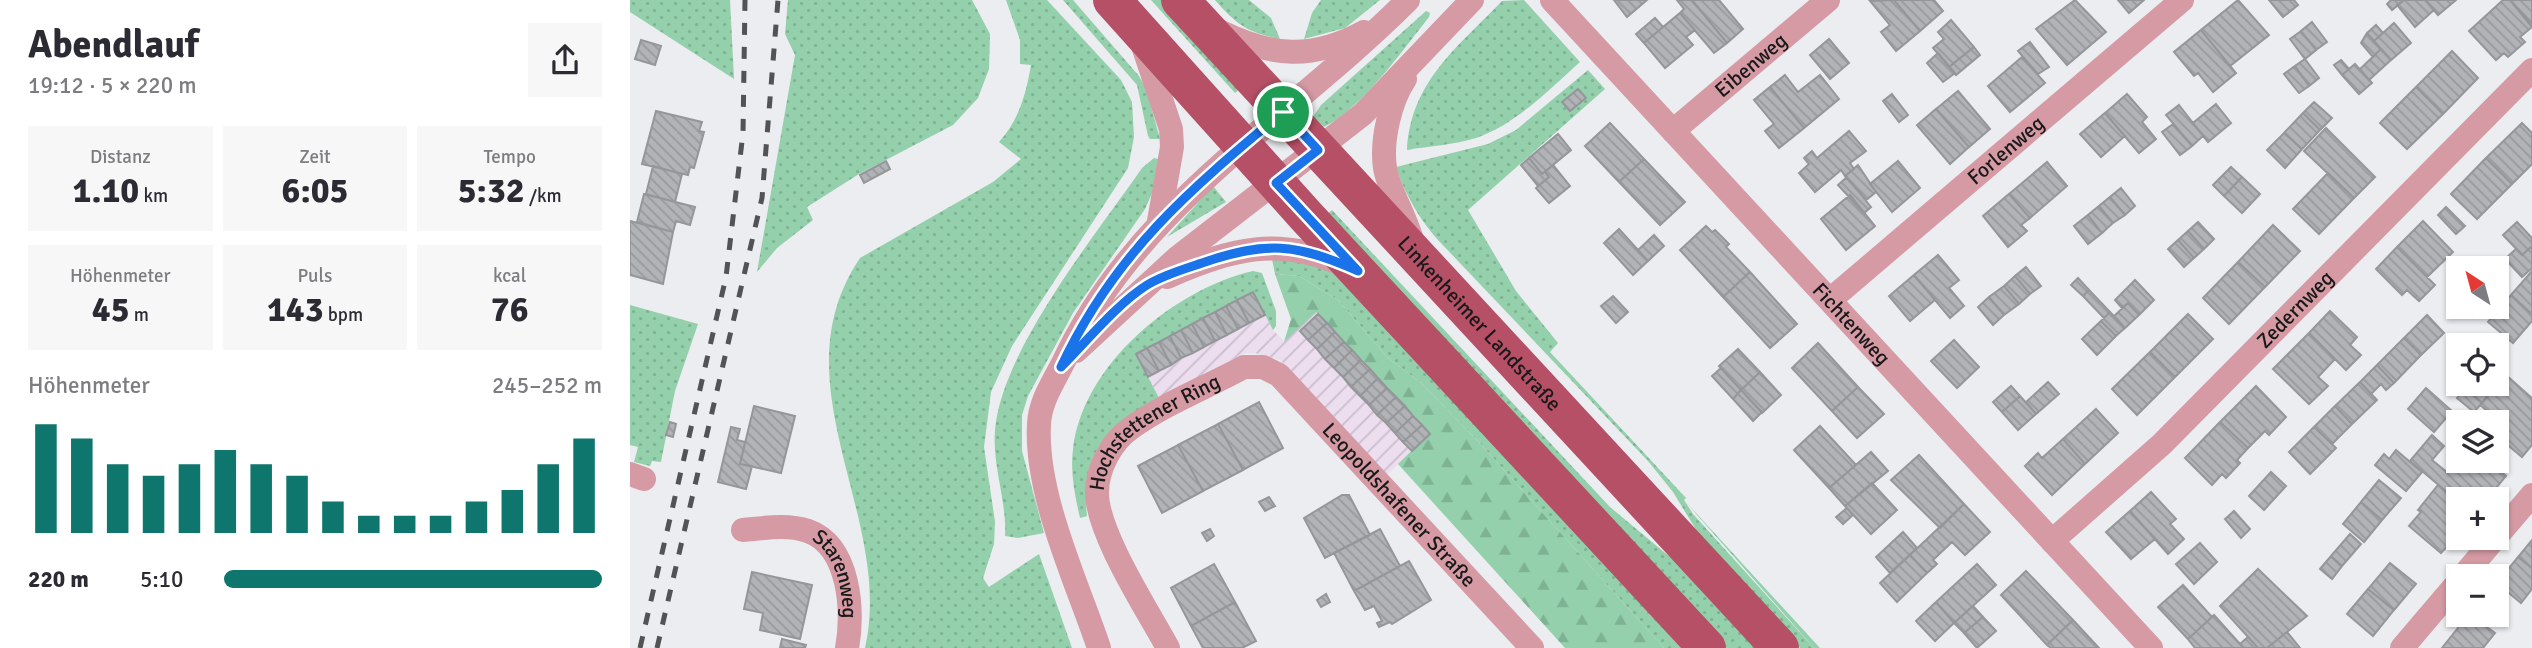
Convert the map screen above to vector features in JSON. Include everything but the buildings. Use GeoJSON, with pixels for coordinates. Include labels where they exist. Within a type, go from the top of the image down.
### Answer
{"type":"FeatureCollection","features":[{"type":"Feature","properties":{"kind":"main road"},"geometry":{"type":"LineString","coordinates":[[1112,0],[1242,146],[1707,648]]}},
{"type":"Feature","properties":{"kind":"main road","name":"Linkenheimer Landstraße"},"geometry":{"type":"LineString","coordinates":[[1189,10],[1780,648]]}},
{"type":"Feature","properties":{"kind":"street"},"geometry":{"type":"LineString","coordinates":[[1099,648],[1060,535],[1042,467],[1039,422],[1046,395],[1100,293],[1159,221],[1408,0]]}},
{"type":"Feature","properties":{"kind":"street"},"geometry":{"type":"LineString","coordinates":[[1061,367],[1177,258],[1363,114],[1472,0]]}},
{"type":"Feature","properties":{"kind":"street","name":"Fichtenweg"},"geometry":{"type":"LineString","coordinates":[[1552,0],[2151,648]]}},
{"type":"Feature","properties":{"kind":"street","name":"Eibenweg"},"geometry":{"type":"LineString","coordinates":[[1673,131],[1828,0]]}},
{"type":"Feature","properties":{"kind":"street","name":"Forlenweg"},"geometry":{"type":"LineString","coordinates":[[1830,300],[2182,0]]}},
{"type":"Feature","properties":{"kind":"street"},"geometry":{"type":"LineString","coordinates":[[1189,10],[1247,45],[1297,53],[1344,41],[1389,17]]}},
{"type":"Feature","properties":{"kind":"street"},"geometry":{"type":"LineString","coordinates":[[1138,29],[1171,129],[1169,165],[1159,221]]}},
{"type":"Feature","properties":{"kind":"street"},"geometry":{"type":"LineString","coordinates":[[1416,255],[1408,222],[1387,174],[1385,159],[1391,112],[1399,88],[1418,59]]}},
{"type":"Feature","properties":{"kind":"street","name":"Zedernweg"},"geometry":{"type":"LineString","coordinates":[[2052,541],[2162,444],[2532,70]]}},
{"type":"Feature","properties":{"kind":"street"},"geometry":{"type":"LineString","coordinates":[[1147,285],[1210,260],[1262,247],[1285,247],[1319,255],[1358,271]]}},
{"type":"Feature","properties":{"kind":"street","name":"Hochstettener Ring"},"geometry":{"type":"LineString","coordinates":[[1168,648],[1102,522],[1097,493],[1101,467],[1114,445],[1130,429],[1244,367],[1263,367]]}},
{"type":"Feature","properties":{"kind":"street","name":"Leopoldshafener Straße"},"geometry":{"type":"LineString","coordinates":[[1263,367],[1279,375],[1532,648]]}},
{"type":"Feature","properties":{"kind":"street"},"geometry":{"type":"LineString","coordinates":[[2509,523],[2532,495]]}},
{"type":"Feature","properties":{"kind":"street","name":"Starenweg"},"geometry":{"type":"LineString","coordinates":[[743,530],[784,526],[809,532],[828,545],[836,555],[851,602],[852,622],[847,648]]}},
{"type":"Feature","properties":{"kind":"street"},"geometry":{"type":"LineString","coordinates":[[2473,564],[2486,550]]}},
{"type":"Feature","properties":{"kind":"street"},"geometry":{"type":"LineString","coordinates":[[2402,648],[2446,596]]}},
{"type":"Feature","properties":{"kind":"shaded area"},"geometry":{"type":"Polygon","coordinates":[[[1253,292],[1273,330],[1284,341],[1316,311],[1430,434],[1387,475],[1280,360],[1255,353],[1243,354],[1159,398],[1136,354],[1253,292]]]}},
{"type":"Feature","properties":{"kind":"green space"},"geometry":{"type":"Polygon","coordinates":[[[630,0],[730,0],[734,79],[630,12],[630,0]]]}},
{"type":"Feature","properties":{"kind":"green space"},"geometry":{"type":"Polygon","coordinates":[[[788,0],[972,0],[990,34],[989,69],[978,98],[953,125],[859,174],[807,207],[813,220],[777,248],[757,272],[795,55],[785,34],[788,0]]]}},
{"type":"Feature","properties":{"kind":"green space"},"geometry":{"type":"Polygon","coordinates":[[[1006,0],[1047,0],[1121,80],[1132,102],[1134,137],[1128,168],[1012,346],[991,392],[984,447],[995,522],[994,544],[983,578],[989,587],[1039,554],[1072,648],[865,648],[870,599],[865,550],[832,402],[829,354],[837,306],[860,258],[993,182],[1021,159],[999,142],[1012,125],[1021,106],[1031,65],[1020,64],[1020,40],[1006,0]]]}},
{"type":"Feature","properties":{"kind":"green space"},"geometry":{"type":"Polygon","coordinates":[[[1063,0],[1073,0],[1139,76],[1146,88],[1160,139],[1150,139],[1148,136],[1137,85],[1063,0]]]}},
{"type":"Feature","properties":{"kind":"green space"},"geometry":{"type":"Polygon","coordinates":[[[1151,0],[1162,0],[1241,88],[1235,93],[1151,0]]]}},
{"type":"Feature","properties":{"kind":"green space"},"geometry":{"type":"Polygon","coordinates":[[[1215,0],[1249,0],[1271,18],[1280,39],[1244,27],[1215,0]]]}},
{"type":"Feature","properties":{"kind":"green space"},"geometry":{"type":"Polygon","coordinates":[[[1321,0],[1380,0],[1345,28],[1304,39],[1312,13],[1321,0]]]}},
{"type":"Feature","properties":{"kind":"green space"},"geometry":{"type":"Polygon","coordinates":[[[1524,0],[1580,62],[1531,105],[1491,132],[1459,142],[1407,150],[1410,126],[1417,104],[1440,67],[1502,1],[1524,0]]]}},
{"type":"Feature","properties":{"kind":"green space"},"geometry":{"type":"Polygon","coordinates":[[[1426,11],[1430,13],[1429,17],[1367,93],[1324,127],[1313,117],[1321,105],[1426,11]]]}},
{"type":"Feature","properties":{"kind":"green space"},"geometry":{"type":"Polygon","coordinates":[[[1588,70],[1605,89],[1468,210],[1516,291],[1558,343],[1550,352],[1686,498],[1684,500],[1693,514],[1814,648],[1800,648],[1703,541],[1673,492],[1648,461],[1438,240],[1413,206],[1400,178],[1396,167],[1488,144],[1516,130],[1588,70]]]}},
{"type":"Feature","properties":{"kind":"green space"},"geometry":{"type":"Polygon","coordinates":[[[1154,158],[1158,159],[1154,189],[1145,209],[1073,313],[1028,396],[1022,415],[1022,451],[1044,533],[1018,538],[1005,536],[995,430],[1001,398],[1014,364],[1032,329],[1077,259],[1142,168],[1154,158]]]}},
{"type":"Feature","properties":{"kind":"green space"},"geometry":{"type":"Polygon","coordinates":[[[1213,186],[1226,202],[1167,237],[1213,186]]]}},
{"type":"Feature","properties":{"kind":"green space"},"geometry":{"type":"Polygon","coordinates":[[[1332,210],[1610,507],[1682,567],[1756,648],[1727,648],[1327,214],[1332,210]]]}},
{"type":"Feature","properties":{"kind":"green space"},"geometry":{"type":"Polygon","coordinates":[[[1272,259],[1310,263],[1342,277],[1685,648],[1664,648],[1477,440],[1421,383],[1387,357],[1338,300],[1299,276],[1275,274],[1272,259]]]}},
{"type":"Feature","properties":{"kind":"green space"},"geometry":{"type":"Polygon","coordinates":[[[1253,271],[1262,273],[1276,311],[1276,326],[1273,330],[1253,292],[1136,354],[1159,398],[1125,420],[1101,444],[1088,475],[1087,516],[1080,518],[1072,458],[1080,418],[1094,388],[1114,360],[1164,313],[1193,294],[1223,280],[1253,271]]]}},
{"type":"Feature","properties":{"kind":"green space"},"geometry":{"type":"Polygon","coordinates":[[[1275,274],[1299,276],[1338,300],[1387,357],[1421,383],[1477,440],[1664,648],[1565,648],[1398,464],[1430,433],[1316,312],[1284,342],[1291,319],[1275,274]]]}},
{"type":"Feature","properties":{"kind":"green space"},"geometry":{"type":"Polygon","coordinates":[[[630,305],[698,324],[675,391],[661,462],[652,461],[650,466],[634,462],[638,447],[630,445],[630,305]]]}},
{"type":"Feature","properties":{"kind":"green space"},"geometry":{"type":"Polygon","coordinates":[[[1684,500],[1820,648],[1814,648],[1684,500]]]}},
{"type":"Feature","properties":{"kind":"railway"},"geometry":{"type":"LineString","coordinates":[[640,648],[726,277],[743,133],[745,0]]}},
{"type":"Feature","properties":{"kind":"railway"},"geometry":{"type":"LineString","coordinates":[[657,648],[762,198],[778,0]]}},
{"type":"Feature","properties":{"kind":"route"},"geometry":{"type":"LineString","coordinates":[[1283,112],[1318,150],[1276,183],[1358,271],[1319,255],[1285,247],[1249,248],[1221,256],[1147,285],[1061,367],[1078,330],[1100,293],[1159,221],[1209,173],[1283,112]]}}]}
